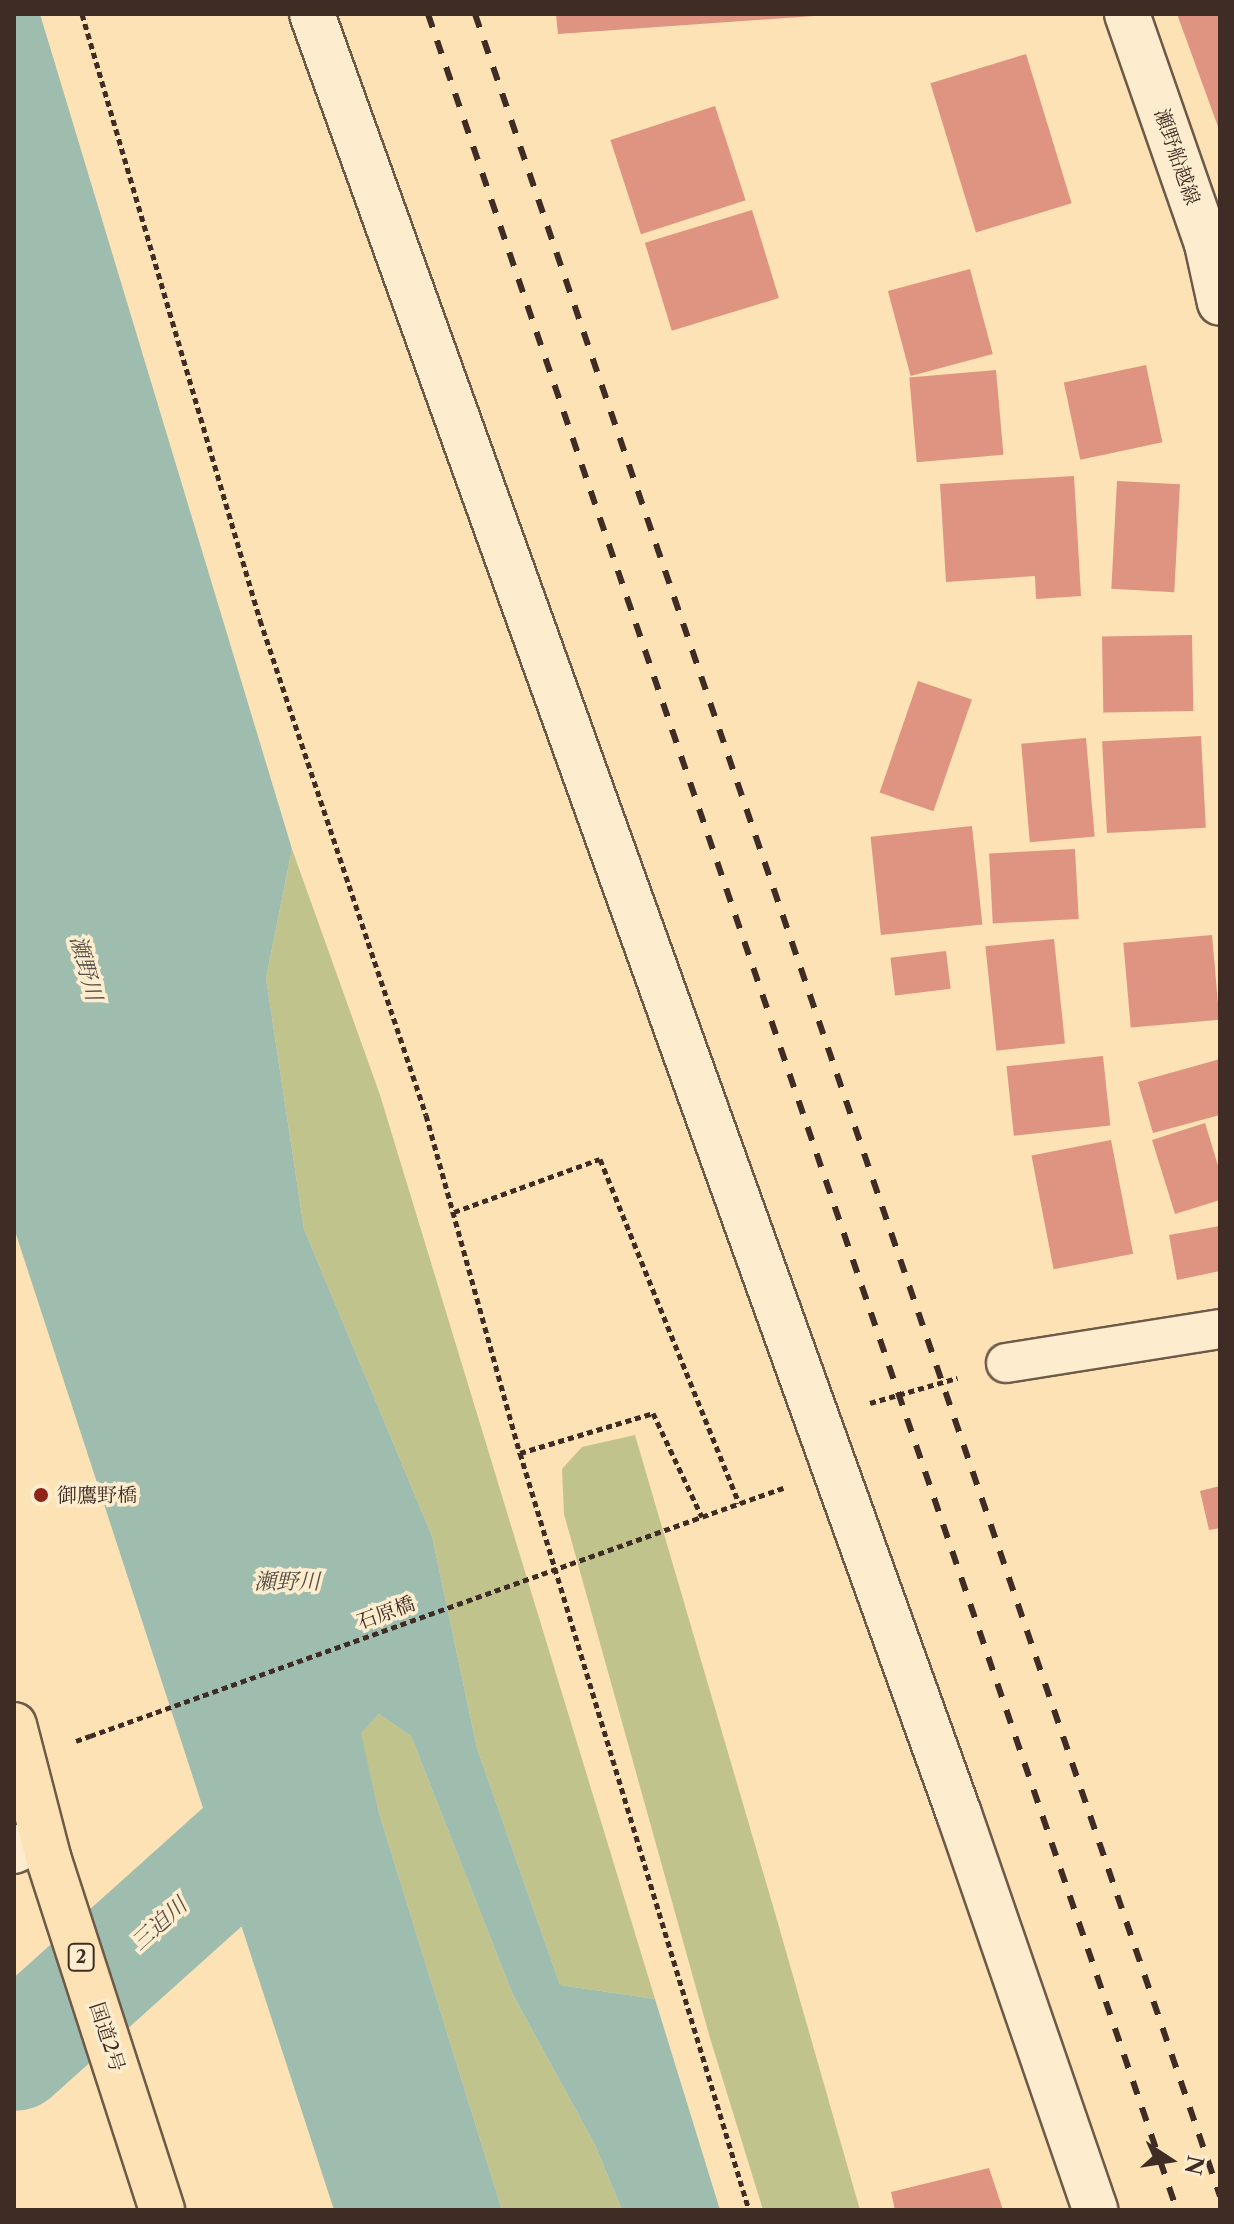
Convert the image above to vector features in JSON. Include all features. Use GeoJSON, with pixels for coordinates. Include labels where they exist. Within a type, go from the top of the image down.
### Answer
{"type":"FeatureCollection","features":[{"type":"Feature","properties":{"kind":"highway","name":"国道2号"},"geometry":{"type":"LineString","coordinates":[[14,1725],[35,1850],[112,2054],[162,2210]]}},
{"type":"Feature","properties":{"kind":"street"},"geometry":{"type":"LineString","coordinates":[[312,14],[954,1799],[1095,2210]]}},
{"type":"Feature","properties":{"kind":"street","name":"瀬野船越線"},"geometry":{"type":"LineString","coordinates":[[1127,14],[1207,244],[1220,303]]}},
{"type":"Feature","properties":{"kind":"lane"},"geometry":{"type":"LineString","coordinates":[[1006,1363],[1220,1329]]}},
{"type":"Feature","properties":{"kind":"path"},"geometry":{"type":"LineString","coordinates":[[82,14],[260,620],[454,1212],[520,1453],[749,2210]]}},
{"type":"Feature","properties":{"kind":"path"},"geometry":{"type":"LineString","coordinates":[[454,1212],[600,1159],[739,1503]]}},
{"type":"Feature","properties":{"kind":"path"},"geometry":{"type":"LineString","coordinates":[[862,1405],[1006,1363]]}},
{"type":"Feature","properties":{"kind":"path"},"geometry":{"type":"LineString","coordinates":[[520,1453],[653,1413],[702,1517]]}},
{"type":"Feature","properties":{"kind":"path","name":"石原橋"},"geometry":{"type":"LineString","coordinates":[[90,1736],[795,1483]]}},
{"type":"Feature","properties":{"kind":"green space"},"geometry":{"type":"Polygon","coordinates":[[[292,849],[380,1095],[655,1999],[560,1985],[477,1748],[432,1536],[304,1229],[266,978],[292,849]]]}},
{"type":"Feature","properties":{"kind":"green space"},"geometry":{"type":"Polygon","coordinates":[[[635,1435],[860,2210],[763,2210],[710,2038],[564,1514],[562,1469],[582,1447],[635,1435]]]}},
{"type":"Feature","properties":{"kind":"green space"},"geometry":{"type":"Polygon","coordinates":[[[379,1714],[411,1736],[513,1995],[595,2145],[622,2210],[502,2210],[379,1813],[360,1733],[379,1714]]]}},
{"type":"Feature","properties":{"kind":"water","name":"瀬野川"},"geometry":{"type":"Polygon","coordinates":[[[14,14],[40,14],[292,849],[266,978],[304,1229],[432,1536],[477,1748],[560,1985],[655,1999],[720,2210],[622,2210],[595,2145],[513,1995],[411,1736],[379,1714],[361,1733],[379,1813],[502,2210],[334,2210],[14,1228],[14,14]]]}},
{"type":"Feature","properties":{"kind":"building"},"geometry":{"type":"Polygon","coordinates":[[[556,14],[814,14],[814,16],[558,34],[556,14]]]}},
{"type":"Feature","properties":{"kind":"building"},"geometry":{"type":"Polygon","coordinates":[[[1177,14],[1220,14],[1220,132],[1177,14]]]}},
{"type":"Feature","properties":{"kind":"building"},"geometry":{"type":"Polygon","coordinates":[[[1026,54],[1072,203],[976,232],[930,83],[1026,54]]]}},
{"type":"Feature","properties":{"kind":"building"},"geometry":{"type":"Polygon","coordinates":[[[715,106],[746,200],[641,234],[610,140],[715,106]]]}},
{"type":"Feature","properties":{"kind":"building"},"geometry":{"type":"Polygon","coordinates":[[[752,210],[779,298],[672,331],[645,243],[752,210]]]}},
{"type":"Feature","properties":{"kind":"building"},"geometry":{"type":"Polygon","coordinates":[[[970,269],[993,354],[911,376],[888,291],[970,269]]]}},
{"type":"Feature","properties":{"kind":"building"},"geometry":{"type":"Polygon","coordinates":[[[1146,365],[1162,442],[1080,460],[1064,382],[1146,365]]]}},
{"type":"Feature","properties":{"kind":"building"},"geometry":{"type":"Polygon","coordinates":[[[996,370],[1003,455],[917,462],[909,378],[996,370]]]}},
{"type":"Feature","properties":{"kind":"building"},"geometry":{"type":"Polygon","coordinates":[[[1074,476],[1081,596],[1036,599],[1035,576],[946,582],[940,484],[1074,476]]]}},
{"type":"Feature","properties":{"kind":"building"},"geometry":{"type":"Polygon","coordinates":[[[1117,481],[1180,484],[1174,592],[1111,589],[1117,481]]]}},
{"type":"Feature","properties":{"kind":"building"},"geometry":{"type":"Polygon","coordinates":[[[1192,635],[1193,711],[1103,713],[1102,637],[1192,635]]]}},
{"type":"Feature","properties":{"kind":"building"},"geometry":{"type":"Polygon","coordinates":[[[918,681],[972,700],[933,811],[880,793],[918,681]]]}},
{"type":"Feature","properties":{"kind":"building"},"geometry":{"type":"Polygon","coordinates":[[[1201,736],[1206,828],[1107,833],[1102,741],[1201,736]]]}},
{"type":"Feature","properties":{"kind":"building"},"geometry":{"type":"Polygon","coordinates":[[[1086,738],[1095,837],[1030,842],[1021,744],[1086,738]]]}},
{"type":"Feature","properties":{"kind":"building"},"geometry":{"type":"Polygon","coordinates":[[[972,826],[982,924],[881,935],[871,837],[972,826]]]}},
{"type":"Feature","properties":{"kind":"building"},"geometry":{"type":"Polygon","coordinates":[[[1075,849],[1079,919],[993,923],[989,854],[1075,849]]]}},
{"type":"Feature","properties":{"kind":"building"},"geometry":{"type":"Polygon","coordinates":[[[1212,935],[1219,1020],[1131,1027],[1123,943],[1212,935]]]}},
{"type":"Feature","properties":{"kind":"building"},"geometry":{"type":"Polygon","coordinates":[[[1054,939],[1065,1043],[996,1051],[985,946],[1054,939]]]}},
{"type":"Feature","properties":{"kind":"building"},"geometry":{"type":"Polygon","coordinates":[[[946,951],[951,989],[895,996],[890,958],[946,951]]]}},
{"type":"Feature","properties":{"kind":"building"},"geometry":{"type":"Polygon","coordinates":[[[1103,1056],[1110,1126],[1014,1136],[1007,1066],[1103,1056]]]}},
{"type":"Feature","properties":{"kind":"building"},"geometry":{"type":"Polygon","coordinates":[[[1220,1059],[1220,1115],[1153,1133],[1138,1082],[1220,1059]]]}},
{"type":"Feature","properties":{"kind":"building"},"geometry":{"type":"Polygon","coordinates":[[[1205,1123],[1220,1172],[1220,1200],[1175,1214],[1152,1140],[1205,1123]]]}},
{"type":"Feature","properties":{"kind":"building"},"geometry":{"type":"Polygon","coordinates":[[[1111,1140],[1133,1254],[1054,1269],[1031,1155],[1111,1140]]]}},
{"type":"Feature","properties":{"kind":"building"},"geometry":{"type":"Polygon","coordinates":[[[1220,1226],[1220,1271],[1177,1280],[1169,1235],[1220,1226]]]}},
{"type":"Feature","properties":{"kind":"building"},"geometry":{"type":"Polygon","coordinates":[[[1220,1486],[1220,1528],[1209,1530],[1200,1491],[1220,1486]]]}},
{"type":"Feature","properties":{"kind":"building"},"geometry":{"type":"Polygon","coordinates":[[[989,2168],[1003,2210],[895,2210],[891,2192],[989,2168]]]}},
{"type":"Feature","properties":{"kind":"waterway","name":"三迫川"},"geometry":{"type":"LineString","coordinates":[[14,2054],[305,1793]]}},
{"type":"Feature","properties":{"kind":"railway"},"geometry":{"type":"LineString","coordinates":[[428,14],[1177,2210]]}},
{"type":"Feature","properties":{"kind":"railway"},"geometry":{"type":"LineString","coordinates":[[475,14],[1220,2196]]}},
{"type":"Feature","properties":{"kind":"place","name":"御鷹野橋"},"geometry":{"type":"Point","coordinates":[41,1495]}}]}
